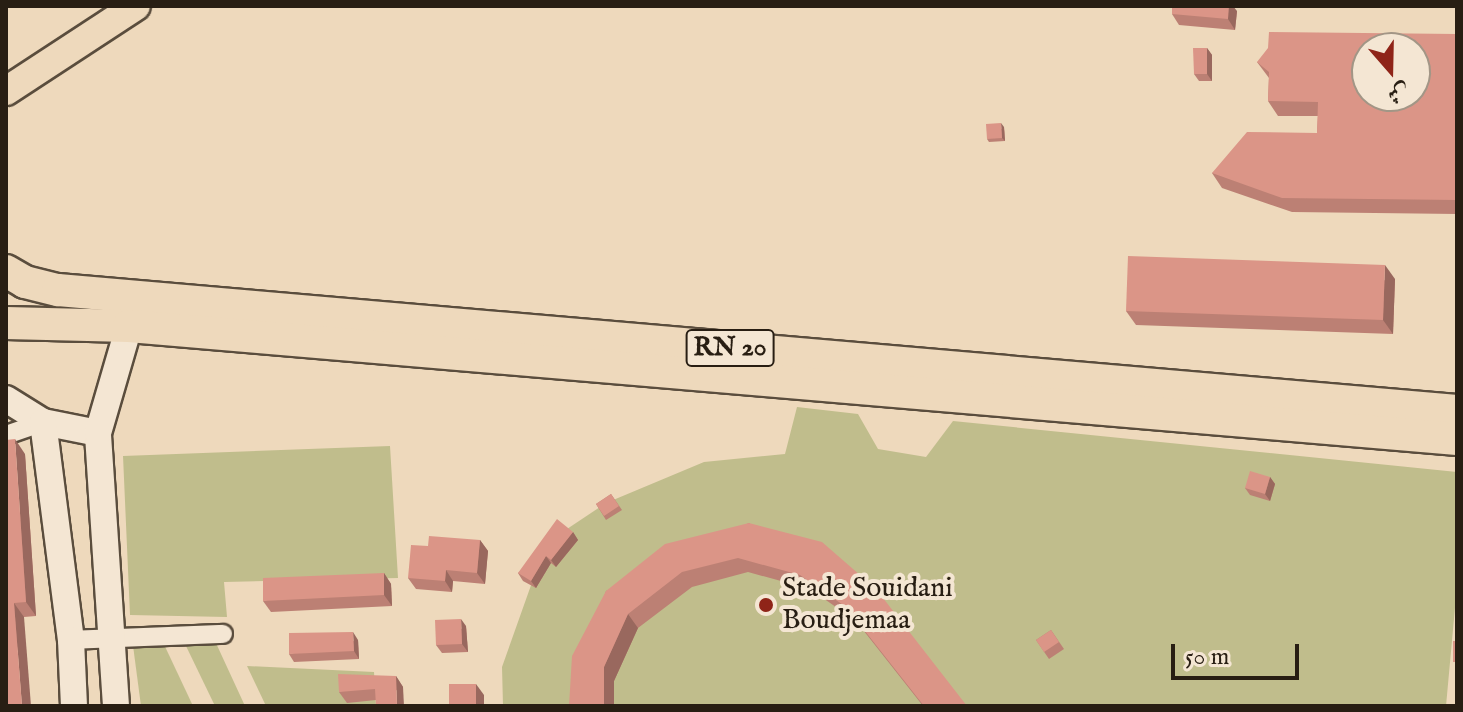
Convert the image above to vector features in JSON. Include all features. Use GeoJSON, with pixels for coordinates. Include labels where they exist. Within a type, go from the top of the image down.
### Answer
{"type":"FeatureCollection","features":[{"type":"Feature","properties":{"kind":"highway","name":"RN 20"},"geometry":{"type":"LineString","coordinates":[[6,271],[25,282],[58,290],[1457,411]]}},
{"type":"Feature","properties":{"kind":"highway","name":"RN 20"},"geometry":{"type":"LineString","coordinates":[[6,323],[129,326],[1457,439]]}},
{"type":"Feature","properties":{"kind":"main road"},"geometry":{"type":"LineString","coordinates":[[8,91],[136,6]]}},
{"type":"Feature","properties":{"kind":"street"},"geometry":{"type":"LineString","coordinates":[[116,706],[98,433],[129,326]]}},
{"type":"Feature","properties":{"kind":"street"},"geometry":{"type":"LineString","coordinates":[[6,399],[43,422],[98,433]]}},
{"type":"Feature","properties":{"kind":"street"},"geometry":{"type":"LineString","coordinates":[[6,435],[43,422]]}},
{"type":"Feature","properties":{"kind":"street"},"geometry":{"type":"LineString","coordinates":[[43,422],[71,640],[74,706]]}},
{"type":"Feature","properties":{"kind":"street"},"geometry":{"type":"LineString","coordinates":[[71,640],[223,634]]}},
{"type":"Feature","properties":{"kind":"shaded area"},"geometry":{"type":"Polygon","coordinates":[[[797,407],[858,414],[878,449],[926,457],[953,421],[1457,472],[1457,586],[1446,706],[503,706],[502,667],[546,543],[606,503],[704,462],[785,454],[797,407]]]}},
{"type":"Feature","properties":{"kind":"shaded area"},"geometry":{"type":"Polygon","coordinates":[[[390,446],[398,578],[224,582],[227,617],[130,615],[123,456],[390,446]]]}},
{"type":"Feature","properties":{"kind":"shaded area"},"geometry":{"type":"Polygon","coordinates":[[[132,638],[161,638],[193,706],[141,706],[132,638]]]}},
{"type":"Feature","properties":{"kind":"shaded area"},"geometry":{"type":"Polygon","coordinates":[[[215,641],[245,706],[215,706],[186,646],[215,641]]]}},
{"type":"Feature","properties":{"kind":"shaded area"},"geometry":{"type":"Polygon","coordinates":[[[247,666],[374,672],[376,706],[266,706],[247,666]]]}},
{"type":"Feature","properties":{"kind":"building"},"geometry":{"type":"Polygon","coordinates":[[[1172,6],[1229,6],[1228,19],[1172,14],[1172,6]]]}},
{"type":"Feature","properties":{"kind":"building"},"geometry":{"type":"Polygon","coordinates":[[[1269,32],[1351,33],[1351,112],[1431,112],[1431,34],[1457,34],[1457,200],[1282,198],[1212,173],[1247,132],[1317,133],[1318,102],[1268,101],[1269,72],[1257,62],[1268,48],[1269,32]]]}},
{"type":"Feature","properties":{"kind":"building"},"geometry":{"type":"Polygon","coordinates":[[[1193,48],[1207,48],[1207,74],[1194,74],[1193,48]]]}},
{"type":"Feature","properties":{"kind":"building"},"geometry":{"type":"Polygon","coordinates":[[[1001,123],[1002,138],[987,139],[986,124],[1001,123]]]}},
{"type":"Feature","properties":{"kind":"building"},"geometry":{"type":"Polygon","coordinates":[[[1128,256],[1385,265],[1383,320],[1126,311],[1128,256]]]}},
{"type":"Feature","properties":{"kind":"building"},"geometry":{"type":"Polygon","coordinates":[[[15,439],[26,602],[14,603],[22,706],[6,706],[6,440],[15,439]]]}},
{"type":"Feature","properties":{"kind":"building"},"geometry":{"type":"Polygon","coordinates":[[[1250,471],[1270,477],[1265,494],[1245,488],[1250,471]]]}},
{"type":"Feature","properties":{"kind":"building"},"geometry":{"type":"Polygon","coordinates":[[[611,494],[619,506],[604,516],[596,504],[611,494]]]}},
{"type":"Feature","properties":{"kind":"building"},"geometry":{"type":"Polygon","coordinates":[[[557,519],[573,532],[551,560],[546,556],[531,581],[518,573],[557,519]]]}},
{"type":"Feature","properties":{"kind":"building"},"geometry":{"type":"Polygon","coordinates":[[[749,523],[822,542],[876,589],[967,706],[924,706],[846,607],[800,575],[738,558],[682,572],[628,614],[604,667],[604,706],[569,706],[572,656],[606,591],[665,544],[749,523]]]}},
{"type":"Feature","properties":{"kind":"building"},"geometry":{"type":"Polygon","coordinates":[[[429,536],[480,540],[477,573],[446,570],[445,581],[408,578],[411,545],[428,546],[429,536]]]}},
{"type":"Feature","properties":{"kind":"building"},"geometry":{"type":"Polygon","coordinates":[[[384,573],[384,595],[263,601],[263,578],[384,573]]]}},
{"type":"Feature","properties":{"kind":"building"},"geometry":{"type":"Polygon","coordinates":[[[461,619],[462,644],[436,645],[435,620],[461,619]]]}},
{"type":"Feature","properties":{"kind":"building"},"geometry":{"type":"Polygon","coordinates":[[[1051,630],[1059,642],[1044,652],[1036,640],[1051,630]]]}},
{"type":"Feature","properties":{"kind":"building"},"geometry":{"type":"Polygon","coordinates":[[[353,632],[354,651],[289,654],[289,633],[353,632]]]}},
{"type":"Feature","properties":{"kind":"building"},"geometry":{"type":"Polygon","coordinates":[[[1453,641],[1457,641],[1457,662],[1453,662],[1453,641]]]}},
{"type":"Feature","properties":{"kind":"building"},"geometry":{"type":"Polygon","coordinates":[[[338,674],[396,676],[397,706],[376,706],[375,689],[339,692],[338,674]]]}},
{"type":"Feature","properties":{"kind":"building"},"geometry":{"type":"Polygon","coordinates":[[[449,684],[476,684],[476,706],[449,706],[449,684]]]}},
{"type":"Feature","properties":{"kind":"place","name":"Stade Souidani Boudjemaa"},"geometry":{"type":"Point","coordinates":[766,605]}}]}
